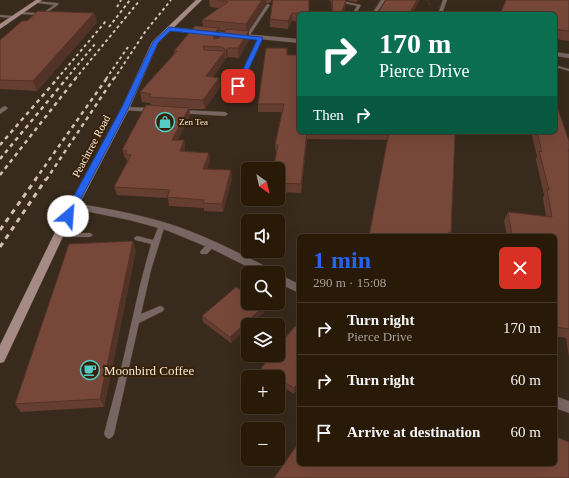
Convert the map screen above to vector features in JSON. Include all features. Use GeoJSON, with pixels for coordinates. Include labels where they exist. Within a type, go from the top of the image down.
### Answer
{"type":"FeatureCollection","features":[{"type":"Feature","properties":{"kind":"street","name":"Peachtree Road"},"geometry":{"type":"LineString","coordinates":[[0,358],[58,235],[125,109],[156,42],[199,0]]}},
{"type":"Feature","properties":{"kind":"street"},"geometry":{"type":"LineString","coordinates":[[0,27],[38,1]]}},
{"type":"Feature","properties":{"kind":"street"},"geometry":{"type":"LineString","coordinates":[[169,29],[224,37],[247,37],[297,41]]}},
{"type":"Feature","properties":{"kind":"street"},"geometry":{"type":"LineString","coordinates":[[557,54],[569,56]]}},
{"type":"Feature","properties":{"kind":"street"},"geometry":{"type":"LineString","coordinates":[[73,206],[98,210],[162,225],[212,244],[255,266]]}},
{"type":"Feature","properties":{"kind":"street"},"geometry":{"type":"LineString","coordinates":[[285,282],[297,288]]}},
{"type":"Feature","properties":{"kind":"street"},"geometry":{"type":"LineString","coordinates":[[557,403],[569,407]]}},
{"type":"Feature","properties":{"kind":"lane"},"geometry":{"type":"LineString","coordinates":[[332,0],[360,5],[355,12]]}},
{"type":"Feature","properties":{"kind":"lane"},"geometry":{"type":"LineString","coordinates":[[375,12],[383,0]]}},
{"type":"Feature","properties":{"kind":"lane"},"geometry":{"type":"LineString","coordinates":[[441,12],[445,0]]}},
{"type":"Feature","properties":{"kind":"lane"},"geometry":{"type":"LineString","coordinates":[[38,1],[57,4],[44,14]]}},
{"type":"Feature","properties":{"kind":"lane"},"geometry":{"type":"LineString","coordinates":[[247,37],[268,5]]}},
{"type":"Feature","properties":{"kind":"lane"},"geometry":{"type":"LineString","coordinates":[[20,13],[39,14]]}},
{"type":"Feature","properties":{"kind":"lane"},"geometry":{"type":"LineString","coordinates":[[0,16],[14,18]]}},
{"type":"Feature","properties":{"kind":"lane"},"geometry":{"type":"LineString","coordinates":[[238,86],[260,38]]}},
{"type":"Feature","properties":{"kind":"lane"},"geometry":{"type":"LineString","coordinates":[[557,67],[569,70]]}},
{"type":"Feature","properties":{"kind":"lane"},"geometry":{"type":"LineString","coordinates":[[0,107],[5,108],[0,112]]}},
{"type":"Feature","properties":{"kind":"lane"},"geometry":{"type":"LineString","coordinates":[[125,109],[161,111]]}},
{"type":"Feature","properties":{"kind":"lane"},"geometry":{"type":"LineString","coordinates":[[177,111],[225,114]]}},
{"type":"Feature","properties":{"kind":"lane"},"geometry":{"type":"LineString","coordinates":[[109,434],[135,321],[155,243],[162,225]]}},
{"type":"Feature","properties":{"kind":"lane"},"geometry":{"type":"LineString","coordinates":[[58,235],[90,235]]}},
{"type":"Feature","properties":{"kind":"lane"},"geometry":{"type":"LineString","coordinates":[[137,238],[155,243]]}},
{"type":"Feature","properties":{"kind":"lane"},"geometry":{"type":"LineString","coordinates":[[204,252],[212,244]]}},
{"type":"Feature","properties":{"kind":"lane"},"geometry":{"type":"LineString","coordinates":[[135,321],[160,309]]}},
{"type":"Feature","properties":{"kind":"shaded area"},"geometry":{"type":"Polygon","coordinates":[[[0,0],[569,0],[569,478],[0,478],[0,30],[12,21],[0,20],[0,0]]]}},
{"type":"Feature","properties":{"kind":"building"},"geometry":{"type":"Polygon","coordinates":[[[218,0],[262,0],[246,24],[202,20],[228,2],[218,0]]]}},
{"type":"Feature","properties":{"kind":"building"},"geometry":{"type":"Polygon","coordinates":[[[273,0],[309,0],[309,12],[292,13],[288,21],[270,19],[273,0]]]}},
{"type":"Feature","properties":{"kind":"building"},"geometry":{"type":"Polygon","coordinates":[[[332,0],[346,0],[342,12],[333,12],[332,0]]]}},
{"type":"Feature","properties":{"kind":"building"},"geometry":{"type":"Polygon","coordinates":[[[386,0],[417,0],[410,12],[378,12],[386,0]]]}},
{"type":"Feature","properties":{"kind":"building"},"geometry":{"type":"Polygon","coordinates":[[[506,0],[569,0],[569,31],[557,29],[557,12],[501,12],[506,0]]]}},
{"type":"Feature","properties":{"kind":"building"},"geometry":{"type":"Polygon","coordinates":[[[38,11],[94,13],[33,81],[0,80],[0,40],[22,21],[27,21],[38,11]]]}},
{"type":"Feature","properties":{"kind":"building"},"geometry":{"type":"Polygon","coordinates":[[[195,26],[219,28],[213,34],[214,39],[219,38],[227,29],[249,31],[238,48],[228,48],[226,50],[222,47],[203,46],[204,50],[225,51],[206,76],[219,78],[203,100],[149,97],[151,94],[140,92],[177,51],[174,51],[195,26]]]}},
{"type":"Feature","properties":{"kind":"building"},"geometry":{"type":"Polygon","coordinates":[[[266,48],[287,48],[287,55],[297,55],[297,134],[307,134],[301,184],[285,183],[285,162],[274,162],[278,145],[275,145],[284,104],[258,104],[266,48]]]}},
{"type":"Feature","properties":{"kind":"building"},"geometry":{"type":"Polygon","coordinates":[[[146,105],[189,108],[172,140],[184,140],[180,151],[209,153],[203,169],[231,170],[222,204],[203,203],[204,200],[167,197],[170,190],[114,187],[131,155],[125,154],[127,151],[122,150],[146,105]]]}},
{"type":"Feature","properties":{"kind":"building"},"geometry":{"type":"Polygon","coordinates":[[[557,107],[569,141],[569,329],[557,327],[557,234],[512,234],[508,212],[552,217],[547,189],[549,190],[539,151],[542,152],[538,134],[557,134],[557,107]]]}},
{"type":"Feature","properties":{"kind":"building"},"geometry":{"type":"Polygon","coordinates":[[[389,134],[455,134],[451,233],[369,234],[389,134]]]}},
{"type":"Feature","properties":{"kind":"building"},"geometry":{"type":"Polygon","coordinates":[[[133,241],[100,399],[15,404],[69,244],[133,241]]]}},
{"type":"Feature","properties":{"kind":"building"},"geometry":{"type":"Polygon","coordinates":[[[236,287],[241,290],[241,310],[260,310],[251,318],[241,318],[241,327],[230,337],[202,316],[236,287]]]}},
{"type":"Feature","properties":{"kind":"building"},"geometry":{"type":"Polygon","coordinates":[[[295,326],[297,327],[297,384],[294,388],[285,383],[285,370],[264,370],[261,368],[266,362],[285,362],[285,338],[295,326]]]}},
{"type":"Feature","properties":{"kind":"building"},"geometry":{"type":"Polygon","coordinates":[[[557,437],[569,442],[569,478],[274,478],[282,466],[285,466],[285,462],[297,445],[297,466],[557,466],[557,437]]]}},
{"type":"Feature","properties":{"kind":"railway"},"geometry":{"type":"LineString","coordinates":[[117,7],[121,0]]}},
{"type":"Feature","properties":{"kind":"railway"},"geometry":{"type":"LineString","coordinates":[[109,27],[130,0]]}},
{"type":"Feature","properties":{"kind":"railway"},"geometry":{"type":"LineString","coordinates":[[75,79],[140,0]]}},
{"type":"Feature","properties":{"kind":"railway"},"geometry":{"type":"LineString","coordinates":[[114,79],[145,32],[171,0]]}},
{"type":"Feature","properties":{"kind":"railway"},"geometry":{"type":"LineString","coordinates":[[57,79],[106,21]]}},
{"type":"Feature","properties":{"kind":"railway"},"geometry":{"type":"LineString","coordinates":[[66,79],[95,44]]}},
{"type":"Feature","properties":{"kind":"railway"},"geometry":{"type":"LineString","coordinates":[[106,79],[128,47]]}},
{"type":"Feature","properties":{"kind":"railway"},"geometry":{"type":"LineString","coordinates":[[0,145],[58,78]]}},
{"type":"Feature","properties":{"kind":"railway"},"geometry":{"type":"LineString","coordinates":[[0,159],[67,78]]}},
{"type":"Feature","properties":{"kind":"railway"},"geometry":{"type":"LineString","coordinates":[[0,175],[76,78]]}},
{"type":"Feature","properties":{"kind":"railway"},"geometry":{"type":"LineString","coordinates":[[35,180],[107,78]]}},
{"type":"Feature","properties":{"kind":"railway"},"geometry":{"type":"LineString","coordinates":[[46,180],[114,78]]}},
{"type":"Feature","properties":{"kind":"railway"},"geometry":{"type":"LineString","coordinates":[[0,230],[36,179]]}},
{"type":"Feature","properties":{"kind":"railway"},"geometry":{"type":"LineString","coordinates":[[0,247],[46,179]]}},
{"type":"Feature","properties":{"kind":"place","name":"Zen Tea"},"geometry":{"type":"Point","coordinates":[165,122]}},
{"type":"Feature","properties":{"kind":"place","name":"Moonbird Coffee"},"geometry":{"type":"Point","coordinates":[90,370]}},
{"type":"Feature","properties":{"kind":"route"},"geometry":{"type":"LineString","coordinates":[[68,216],[125,109],[156,42],[165,32],[169,29],[260,38],[238,86]]}}]}
